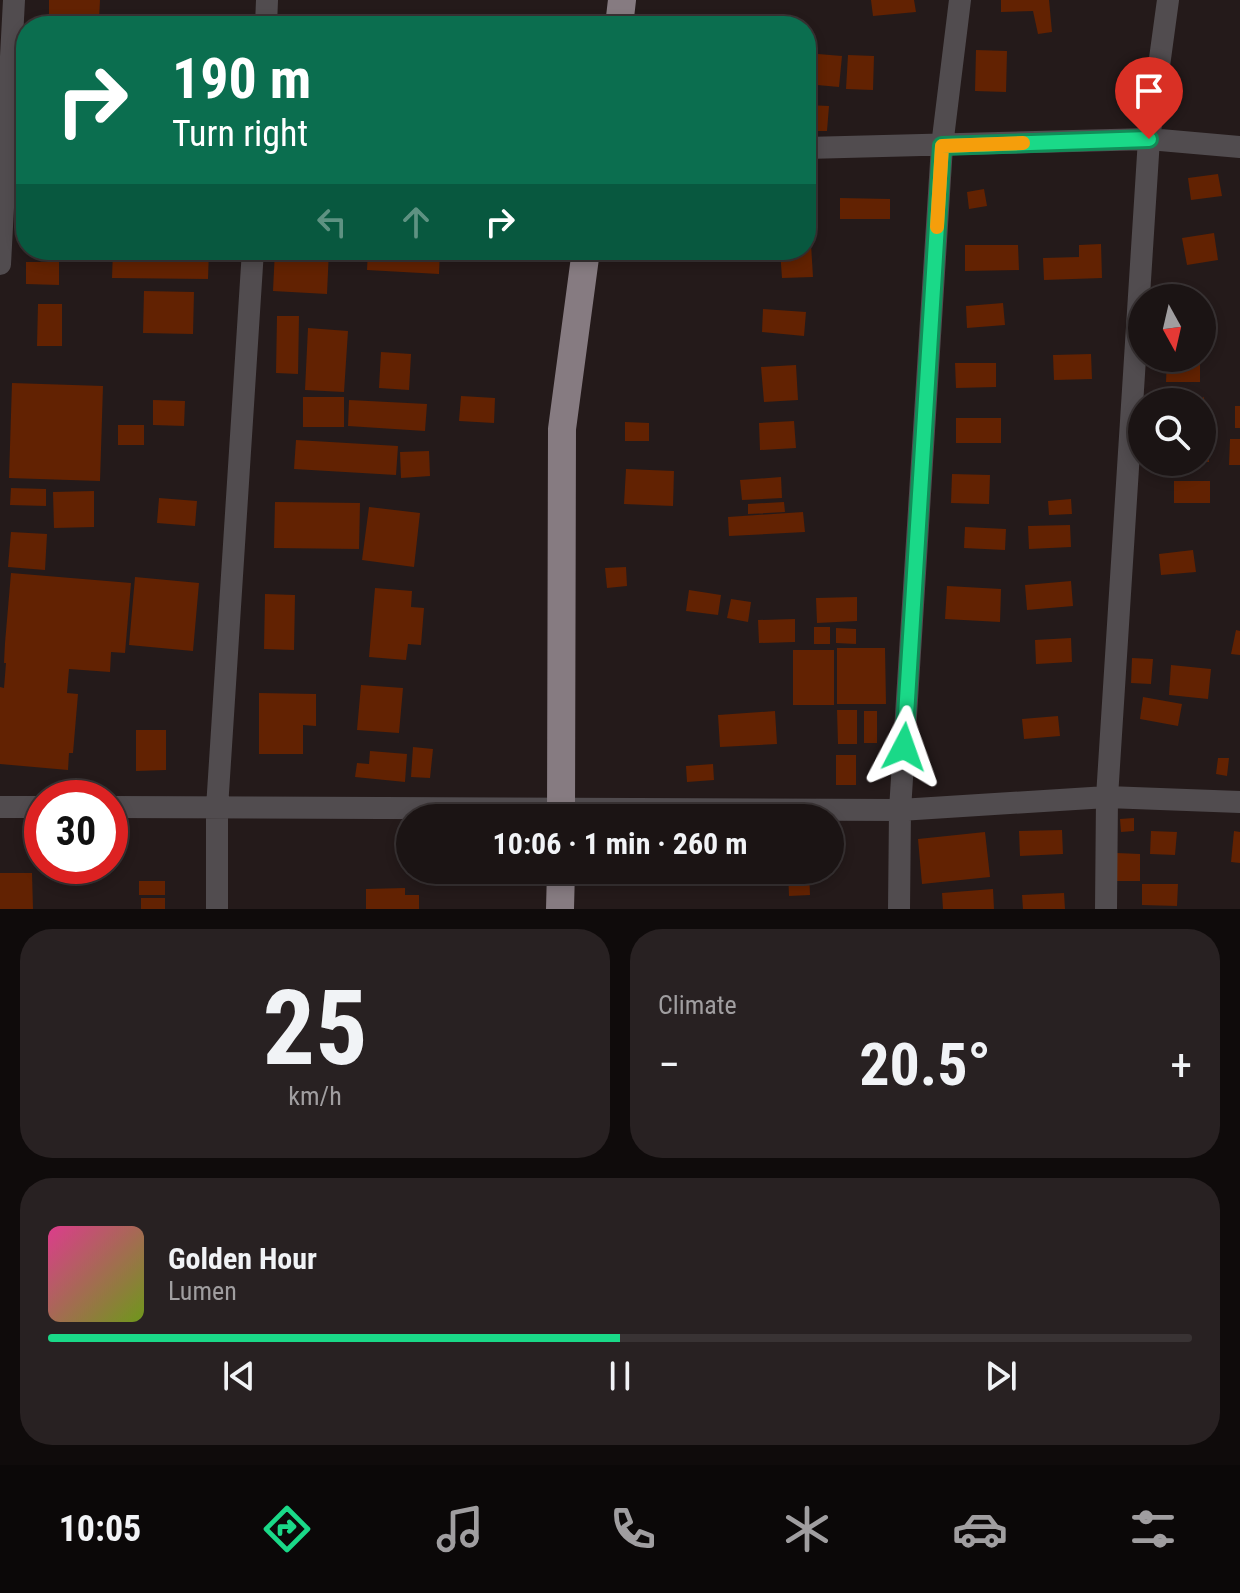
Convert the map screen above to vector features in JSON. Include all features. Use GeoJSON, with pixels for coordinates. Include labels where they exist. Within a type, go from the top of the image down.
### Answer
{"type":"FeatureCollection","features":[{"type":"Feature","properties":{"kind":"main road"},"geometry":{"type":"LineString","coordinates":[[561,804],[562,429],[585,260]]}},
{"type":"Feature","properties":{"kind":"main road"},"geometry":{"type":"LineString","coordinates":[[560,909],[561,884]]}},
{"type":"Feature","properties":{"kind":"street"},"geometry":{"type":"LineString","coordinates":[[0,264],[11,151],[14,0]]}},
{"type":"Feature","properties":{"kind":"street"},"geometry":{"type":"LineString","coordinates":[[899,909],[900,810],[942,146],[960,0]]}},
{"type":"Feature","properties":{"kind":"street"},"geometry":{"type":"LineString","coordinates":[[1106,909],[1107,797],[1149,139],[1168,0]]}},
{"type":"Feature","properties":{"kind":"street"},"geometry":{"type":"LineString","coordinates":[[816,148],[1149,139],[1240,147]]}},
{"type":"Feature","properties":{"kind":"street"},"geometry":{"type":"LineString","coordinates":[[217,909],[217,808],[252,260]]}},
{"type":"Feature","properties":{"kind":"street"},"geometry":{"type":"LineString","coordinates":[[844,811],[1107,797],[1240,802]]}},
{"type":"Feature","properties":{"kind":"street"},"geometry":{"type":"LineString","coordinates":[[0,807],[24,807]]}},
{"type":"Feature","properties":{"kind":"street"},"geometry":{"type":"LineString","coordinates":[[128,807],[396,811]]}},
{"type":"Feature","properties":{"kind":"building"},"geometry":{"type":"Polygon","coordinates":[[[49,0],[100,0],[99,16],[49,16],[49,0]]]}},
{"type":"Feature","properties":{"kind":"building"},"geometry":{"type":"Polygon","coordinates":[[[871,0],[914,0],[916,12],[873,16],[871,0]]]}},
{"type":"Feature","properties":{"kind":"building"},"geometry":{"type":"Polygon","coordinates":[[[1001,0],[1049,0],[1052,32],[1038,34],[1033,11],[1001,12],[1001,0]]]}},
{"type":"Feature","properties":{"kind":"building"},"geometry":{"type":"Polygon","coordinates":[[[976,50],[1007,51],[1006,92],[975,91],[976,50]]]}},
{"type":"Feature","properties":{"kind":"building"},"geometry":{"type":"Polygon","coordinates":[[[816,54],[842,56],[839,87],[816,85],[816,54]]]}},
{"type":"Feature","properties":{"kind":"building"},"geometry":{"type":"Polygon","coordinates":[[[848,55],[874,56],[873,90],[846,89],[848,55]]]}},
{"type":"Feature","properties":{"kind":"building"},"geometry":{"type":"Polygon","coordinates":[[[816,105],[829,106],[827,131],[816,131],[816,105]]]}},
{"type":"Feature","properties":{"kind":"building"},"geometry":{"type":"Polygon","coordinates":[[[1218,174],[1222,196],[1191,200],[1188,178],[1218,174]]]}},
{"type":"Feature","properties":{"kind":"building"},"geometry":{"type":"Polygon","coordinates":[[[984,189],[987,206],[969,209],[967,192],[984,189]]]}},
{"type":"Feature","properties":{"kind":"building"},"geometry":{"type":"Polygon","coordinates":[[[840,198],[890,199],[890,219],[840,219],[840,198]]]}},
{"type":"Feature","properties":{"kind":"building"},"geometry":{"type":"Polygon","coordinates":[[[1214,233],[1218,260],[1187,265],[1182,238],[1214,233]]]}},
{"type":"Feature","properties":{"kind":"building"},"geometry":{"type":"Polygon","coordinates":[[[1101,244],[1102,278],[1044,280],[1043,258],[1079,257],[1079,245],[1101,244]]]}},
{"type":"Feature","properties":{"kind":"building"},"geometry":{"type":"Polygon","coordinates":[[[965,245],[1018,245],[1019,270],[965,271],[965,245]]]}},
{"type":"Feature","properties":{"kind":"building"},"geometry":{"type":"Polygon","coordinates":[[[113,260],[209,260],[208,279],[112,278],[113,260]]]}},
{"type":"Feature","properties":{"kind":"building"},"geometry":{"type":"Polygon","coordinates":[[[275,260],[329,260],[327,294],[273,291],[275,260]]]}},
{"type":"Feature","properties":{"kind":"building"},"geometry":{"type":"Polygon","coordinates":[[[368,260],[440,260],[439,274],[367,270],[368,260]]]}},
{"type":"Feature","properties":{"kind":"building"},"geometry":{"type":"Polygon","coordinates":[[[781,260],[812,260],[813,277],[782,278],[781,260]]]}},
{"type":"Feature","properties":{"kind":"building"},"geometry":{"type":"Polygon","coordinates":[[[26,262],[59,262],[59,285],[26,284],[26,262]]]}},
{"type":"Feature","properties":{"kind":"building"},"geometry":{"type":"Polygon","coordinates":[[[144,291],[194,292],[193,334],[143,333],[144,291]]]}},
{"type":"Feature","properties":{"kind":"building"},"geometry":{"type":"Polygon","coordinates":[[[1003,303],[1005,325],[967,328],[966,306],[1003,303]]]}},
{"type":"Feature","properties":{"kind":"building"},"geometry":{"type":"Polygon","coordinates":[[[38,304],[62,304],[62,346],[37,346],[38,304]]]}},
{"type":"Feature","properties":{"kind":"building"},"geometry":{"type":"Polygon","coordinates":[[[763,309],[806,312],[804,336],[762,332],[763,309]]]}},
{"type":"Feature","properties":{"kind":"building"},"geometry":{"type":"Polygon","coordinates":[[[277,316],[299,316],[298,374],[276,373],[277,316]]]}},
{"type":"Feature","properties":{"kind":"building"},"geometry":{"type":"Polygon","coordinates":[[[308,328],[348,331],[344,392],[305,390],[308,328]]]}},
{"type":"Feature","properties":{"kind":"building"},"geometry":{"type":"Polygon","coordinates":[[[381,352],[411,354],[409,390],[379,388],[381,352]]]}},
{"type":"Feature","properties":{"kind":"building"},"geometry":{"type":"Polygon","coordinates":[[[1091,354],[1092,379],[1054,380],[1053,355],[1091,354]]]}},
{"type":"Feature","properties":{"kind":"building"},"geometry":{"type":"Polygon","coordinates":[[[955,363],[996,363],[996,387],[956,388],[955,363]]]}},
{"type":"Feature","properties":{"kind":"building"},"geometry":{"type":"Polygon","coordinates":[[[796,365],[798,400],[764,402],[761,367],[796,365]]]}},
{"type":"Feature","properties":{"kind":"building"},"geometry":{"type":"Polygon","coordinates":[[[1166,372],[1200,372],[1200,382],[1166,382],[1166,372]]]}},
{"type":"Feature","properties":{"kind":"building"},"geometry":{"type":"Polygon","coordinates":[[[12,383],[103,386],[100,481],[9,478],[12,383]]]}},
{"type":"Feature","properties":{"kind":"building"},"geometry":{"type":"Polygon","coordinates":[[[461,396],[495,398],[494,423],[459,421],[461,396]]]}},
{"type":"Feature","properties":{"kind":"building"},"geometry":{"type":"Polygon","coordinates":[[[303,397],[344,397],[344,427],[303,427],[303,397]]]}},
{"type":"Feature","properties":{"kind":"building"},"geometry":{"type":"Polygon","coordinates":[[[153,400],[185,401],[184,426],[153,425],[153,400]]]}},
{"type":"Feature","properties":{"kind":"building"},"geometry":{"type":"Polygon","coordinates":[[[349,400],[427,404],[425,431],[348,426],[349,400]]]}},
{"type":"Feature","properties":{"kind":"building"},"geometry":{"type":"Polygon","coordinates":[[[1235,406],[1240,406],[1240,428],[1235,428],[1235,406]]]}},
{"type":"Feature","properties":{"kind":"building"},"geometry":{"type":"Polygon","coordinates":[[[956,418],[1001,418],[1001,443],[956,443],[956,418]]]}},
{"type":"Feature","properties":{"kind":"building"},"geometry":{"type":"Polygon","coordinates":[[[794,421],[796,448],[760,450],[759,423],[794,421]]]}},
{"type":"Feature","properties":{"kind":"building"},"geometry":{"type":"Polygon","coordinates":[[[625,422],[649,423],[649,441],[625,441],[625,422]]]}},
{"type":"Feature","properties":{"kind":"building"},"geometry":{"type":"Polygon","coordinates":[[[118,425],[144,425],[144,445],[118,445],[118,425]]]}},
{"type":"Feature","properties":{"kind":"building"},"geometry":{"type":"Polygon","coordinates":[[[1230,439],[1240,439],[1240,465],[1229,465],[1230,439]]]}},
{"type":"Feature","properties":{"kind":"building"},"geometry":{"type":"Polygon","coordinates":[[[296,440],[398,446],[396,475],[294,469],[296,440]]]}},
{"type":"Feature","properties":{"kind":"building"},"geometry":{"type":"Polygon","coordinates":[[[429,451],[430,476],[401,478],[400,452],[429,451]]]}},
{"type":"Feature","properties":{"kind":"building"},"geometry":{"type":"Polygon","coordinates":[[[626,469],[674,471],[673,506],[624,504],[626,469]]]}},
{"type":"Feature","properties":{"kind":"building"},"geometry":{"type":"Polygon","coordinates":[[[952,474],[990,475],[989,504],[951,503],[952,474]]]}},
{"type":"Feature","properties":{"kind":"building"},"geometry":{"type":"Polygon","coordinates":[[[781,477],[782,498],[742,500],[740,480],[781,477]]]}},
{"type":"Feature","properties":{"kind":"building"},"geometry":{"type":"Polygon","coordinates":[[[1174,481],[1210,481],[1210,503],[1174,503],[1174,481]]]}},
{"type":"Feature","properties":{"kind":"building"},"geometry":{"type":"Polygon","coordinates":[[[11,488],[46,489],[46,506],[10,505],[11,488]]]}},
{"type":"Feature","properties":{"kind":"building"},"geometry":{"type":"Polygon","coordinates":[[[94,491],[94,527],[54,528],[53,492],[94,491]]]}},
{"type":"Feature","properties":{"kind":"building"},"geometry":{"type":"Polygon","coordinates":[[[159,498],[197,501],[195,526],[157,523],[159,498]]]}},
{"type":"Feature","properties":{"kind":"building"},"geometry":{"type":"Polygon","coordinates":[[[1071,499],[1072,514],[1049,515],[1048,501],[1071,499]]]}},
{"type":"Feature","properties":{"kind":"building"},"geometry":{"type":"Polygon","coordinates":[[[275,502],[360,503],[359,549],[274,548],[275,502]]]}},
{"type":"Feature","properties":{"kind":"building"},"geometry":{"type":"Polygon","coordinates":[[[784,502],[785,512],[748,514],[748,504],[784,502]]]}},
{"type":"Feature","properties":{"kind":"building"},"geometry":{"type":"Polygon","coordinates":[[[369,507],[420,513],[414,567],[362,560],[369,507]]]}},
{"type":"Feature","properties":{"kind":"building"},"geometry":{"type":"Polygon","coordinates":[[[803,512],[805,532],[729,536],[728,517],[803,512]]]}},
{"type":"Feature","properties":{"kind":"building"},"geometry":{"type":"Polygon","coordinates":[[[1070,525],[1071,547],[1029,549],[1028,526],[1070,525]]]}},
{"type":"Feature","properties":{"kind":"building"},"geometry":{"type":"Polygon","coordinates":[[[965,527],[1006,529],[1005,550],[964,548],[965,527]]]}},
{"type":"Feature","properties":{"kind":"building"},"geometry":{"type":"Polygon","coordinates":[[[11,532],[47,534],[45,570],[8,567],[11,532]]]}},
{"type":"Feature","properties":{"kind":"building"},"geometry":{"type":"Polygon","coordinates":[[[1193,550],[1196,572],[1161,575],[1159,554],[1193,550]]]}},
{"type":"Feature","properties":{"kind":"building"},"geometry":{"type":"Polygon","coordinates":[[[626,567],[627,586],[607,588],[605,568],[626,567]]]}},
{"type":"Feature","properties":{"kind":"building"},"geometry":{"type":"Polygon","coordinates":[[[11,573],[131,583],[125,653],[111,652],[110,672],[69,669],[67,693],[78,694],[73,753],[69,753],[68,770],[0,764],[0,687],[4,688],[11,573]]]}},
{"type":"Feature","properties":{"kind":"building"},"geometry":{"type":"Polygon","coordinates":[[[135,577],[199,583],[193,651],[129,645],[135,577]]]}},
{"type":"Feature","properties":{"kind":"building"},"geometry":{"type":"Polygon","coordinates":[[[1071,581],[1073,606],[1027,610],[1025,585],[1071,581]]]}},
{"type":"Feature","properties":{"kind":"building"},"geometry":{"type":"Polygon","coordinates":[[[947,586],[1001,589],[1000,622],[945,619],[947,586]]]}},
{"type":"Feature","properties":{"kind":"building"},"geometry":{"type":"Polygon","coordinates":[[[375,588],[412,591],[411,607],[424,608],[421,645],[408,644],[406,660],[369,657],[375,588]]]}},
{"type":"Feature","properties":{"kind":"building"},"geometry":{"type":"Polygon","coordinates":[[[689,590],[721,595],[718,615],[686,611],[689,590]]]}},
{"type":"Feature","properties":{"kind":"building"},"geometry":{"type":"Polygon","coordinates":[[[265,594],[295,595],[294,650],[264,649],[265,594]]]}},
{"type":"Feature","properties":{"kind":"building"},"geometry":{"type":"Polygon","coordinates":[[[857,597],[857,621],[817,623],[816,598],[857,597]]]}},
{"type":"Feature","properties":{"kind":"building"},"geometry":{"type":"Polygon","coordinates":[[[731,599],[751,602],[748,622],[727,618],[731,599]]]}},
{"type":"Feature","properties":{"kind":"building"},"geometry":{"type":"Polygon","coordinates":[[[795,619],[795,642],[759,643],[758,620],[795,619]]]}},
{"type":"Feature","properties":{"kind":"building"},"geometry":{"type":"Polygon","coordinates":[[[814,627],[830,627],[830,644],[814,644],[814,627]]]}},
{"type":"Feature","properties":{"kind":"building"},"geometry":{"type":"Polygon","coordinates":[[[836,628],[856,629],[856,644],[836,643],[836,628]]]}},
{"type":"Feature","properties":{"kind":"building"},"geometry":{"type":"Polygon","coordinates":[[[1236,630],[1240,631],[1240,655],[1231,654],[1236,630]]]}},
{"type":"Feature","properties":{"kind":"building"},"geometry":{"type":"Polygon","coordinates":[[[1071,638],[1072,662],[1036,664],[1035,640],[1071,638]]]}},
{"type":"Feature","properties":{"kind":"building"},"geometry":{"type":"Polygon","coordinates":[[[837,648],[885,648],[886,704],[837,704],[837,648]]]}},
{"type":"Feature","properties":{"kind":"building"},"geometry":{"type":"Polygon","coordinates":[[[793,650],[834,650],[834,705],[793,705],[793,650]]]}},
{"type":"Feature","properties":{"kind":"building"},"geometry":{"type":"Polygon","coordinates":[[[1132,658],[1153,659],[1151,684],[1131,683],[1132,658]]]}},
{"type":"Feature","properties":{"kind":"building"},"geometry":{"type":"Polygon","coordinates":[[[1171,665],[1211,669],[1208,699],[1169,695],[1171,665]]]}},
{"type":"Feature","properties":{"kind":"building"},"geometry":{"type":"Polygon","coordinates":[[[361,685],[403,688],[399,733],[357,730],[361,685]]]}},
{"type":"Feature","properties":{"kind":"building"},"geometry":{"type":"Polygon","coordinates":[[[259,693],[316,694],[316,726],[303,725],[303,754],[259,754],[259,693]]]}},
{"type":"Feature","properties":{"kind":"building"},"geometry":{"type":"Polygon","coordinates":[[[1143,697],[1182,704],[1178,726],[1140,719],[1143,697]]]}},
{"type":"Feature","properties":{"kind":"building"},"geometry":{"type":"Polygon","coordinates":[[[837,710],[857,710],[857,744],[838,744],[837,710]]]}},
{"type":"Feature","properties":{"kind":"building"},"geometry":{"type":"Polygon","coordinates":[[[775,711],[777,744],[720,747],[718,715],[775,711]]]}},
{"type":"Feature","properties":{"kind":"building"},"geometry":{"type":"Polygon","coordinates":[[[864,711],[877,711],[877,743],[864,743],[864,711]]]}},
{"type":"Feature","properties":{"kind":"building"},"geometry":{"type":"Polygon","coordinates":[[[1058,716],[1060,736],[1024,739],[1022,719],[1058,716]]]}},
{"type":"Feature","properties":{"kind":"building"},"geometry":{"type":"Polygon","coordinates":[[[136,730],[166,730],[166,770],[136,771],[136,730]]]}},
{"type":"Feature","properties":{"kind":"building"},"geometry":{"type":"Polygon","coordinates":[[[413,747],[433,749],[430,778],[411,777],[413,747]]]}},
{"type":"Feature","properties":{"kind":"building"},"geometry":{"type":"Polygon","coordinates":[[[370,751],[407,754],[405,782],[355,777],[357,763],[369,764],[370,751]]]}},
{"type":"Feature","properties":{"kind":"building"},"geometry":{"type":"Polygon","coordinates":[[[836,755],[856,755],[856,785],[836,785],[836,755]]]}},
{"type":"Feature","properties":{"kind":"building"},"geometry":{"type":"Polygon","coordinates":[[[1218,758],[1229,758],[1227,776],[1216,774],[1218,758]]]}},
{"type":"Feature","properties":{"kind":"building"},"geometry":{"type":"Polygon","coordinates":[[[713,764],[714,780],[687,782],[686,766],[713,764]]]}},
{"type":"Feature","properties":{"kind":"building"},"geometry":{"type":"Polygon","coordinates":[[[1134,818],[1134,831],[1121,832],[1120,819],[1134,818]]]}},
{"type":"Feature","properties":{"kind":"building"},"geometry":{"type":"Polygon","coordinates":[[[1062,830],[1063,854],[1020,856],[1019,831],[1062,830]]]}},
{"type":"Feature","properties":{"kind":"building"},"geometry":{"type":"Polygon","coordinates":[[[1151,831],[1177,832],[1175,855],[1150,854],[1151,831]]]}},
{"type":"Feature","properties":{"kind":"building"},"geometry":{"type":"Polygon","coordinates":[[[1234,831],[1240,832],[1240,863],[1231,862],[1234,831]]]}},
{"type":"Feature","properties":{"kind":"building"},"geometry":{"type":"Polygon","coordinates":[[[985,832],[990,877],[922,884],[918,839],[985,832]]]}},
{"type":"Feature","properties":{"kind":"building"},"geometry":{"type":"Polygon","coordinates":[[[1117,853],[1140,854],[1140,881],[1117,881],[1117,853]]]}},
{"type":"Feature","properties":{"kind":"building"},"geometry":{"type":"Polygon","coordinates":[[[0,873],[24,873],[24,884],[32,884],[33,909],[0,909],[0,873]]]}},
{"type":"Feature","properties":{"kind":"building"},"geometry":{"type":"Polygon","coordinates":[[[139,881],[165,881],[165,895],[139,895],[139,881]]]}},
{"type":"Feature","properties":{"kind":"building"},"geometry":{"type":"Polygon","coordinates":[[[789,884],[810,884],[810,895],[789,896],[789,884]]]}},
{"type":"Feature","properties":{"kind":"building"},"geometry":{"type":"Polygon","coordinates":[[[1142,884],[1178,884],[1177,906],[1142,905],[1142,884]]]}},
{"type":"Feature","properties":{"kind":"building"},"geometry":{"type":"Polygon","coordinates":[[[405,888],[405,895],[419,895],[419,909],[366,909],[366,889],[405,888]]]}},
{"type":"Feature","properties":{"kind":"building"},"geometry":{"type":"Polygon","coordinates":[[[993,889],[994,909],[943,909],[942,893],[993,889]]]}},
{"type":"Feature","properties":{"kind":"building"},"geometry":{"type":"Polygon","coordinates":[[[1064,893],[1065,909],[1023,909],[1022,895],[1064,893]]]}},
{"type":"Feature","properties":{"kind":"building"},"geometry":{"type":"Polygon","coordinates":[[[141,898],[165,898],[165,909],[141,909],[141,898]]]}},
{"type":"Feature","properties":{"kind":"slow traffic"},"geometry":{"type":"LineString","coordinates":[[937,227],[942,146],[1023,143]]}},
{"type":"Feature","properties":{"kind":"route"},"geometry":{"type":"LineString","coordinates":[[904,747],[942,146],[1149,139]]}}]}
